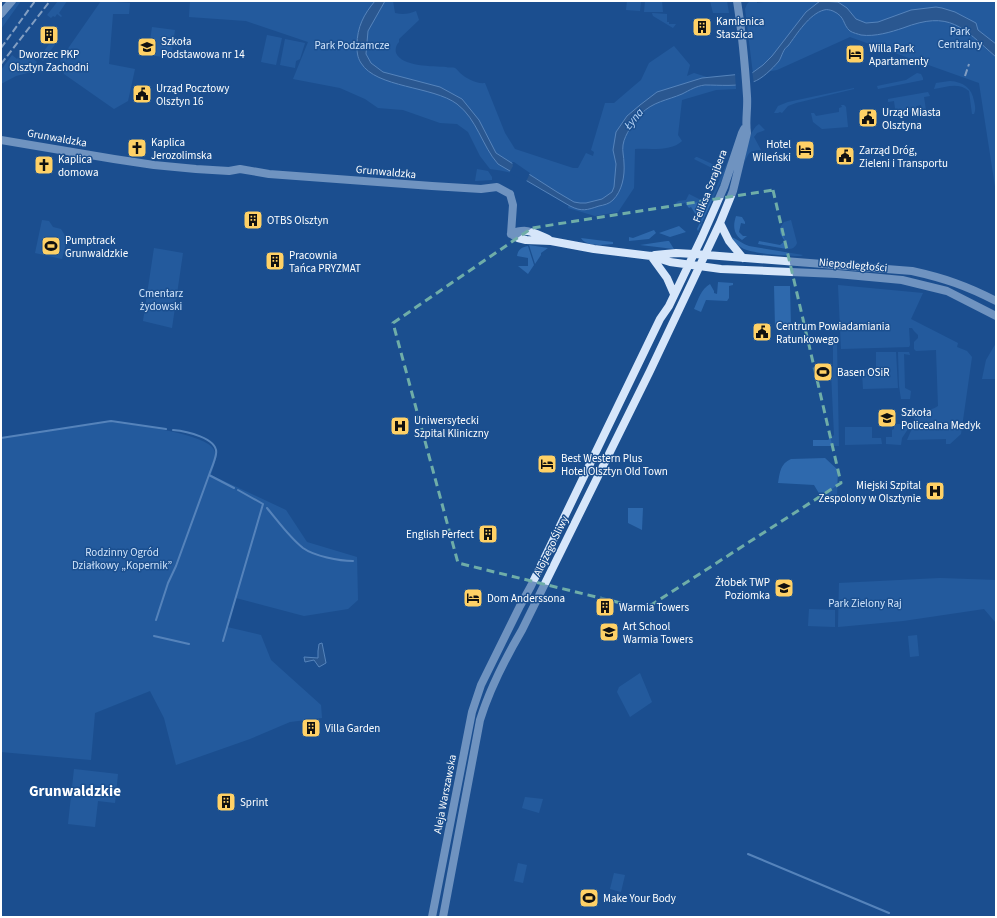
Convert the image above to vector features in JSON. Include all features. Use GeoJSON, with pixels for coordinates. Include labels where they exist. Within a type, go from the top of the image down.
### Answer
{"type":"FeatureCollection","features":[{"type":"Feature","properties":{"kind":"street"},"geometry":{"type":"LineString","coordinates":[[1,14],[12,1]]}},
{"type":"Feature","properties":{"kind":"street","name":"Feliksa Szrajbera"},"geometry":{"type":"LineString","coordinates":[[700,266],[733,191],[747,134],[747,87],[737,1]]}},
{"type":"Feature","properties":{"kind":"street","name":"Feliksa Szrajbera"},"geometry":{"type":"LineString","coordinates":[[689,264],[724,187],[742,133],[746,126]]}},
{"type":"Feature","properties":{"kind":"street","name":"Grunwaldzka"},"geometry":{"type":"LineString","coordinates":[[1,140],[126,161],[196,169],[229,171],[240,169],[264,173],[481,189],[510,194],[513,205],[511,234],[521,230],[528,230],[551,241],[594,250],[650,256]]}},
{"type":"Feature","properties":{"kind":"street"},"geometry":{"type":"LineString","coordinates":[[720,223],[729,241],[743,258]]}},
{"type":"Feature","properties":{"kind":"street","name":"Niepodległości"},"geometry":{"type":"LineString","coordinates":[[650,256],[676,253],[694,254],[912,271],[939,277],[973,289],[996,301]]}},
{"type":"Feature","properties":{"kind":"street"},"geometry":{"type":"LineString","coordinates":[[650,256],[667,278],[674,294]]}},
{"type":"Feature","properties":{"kind":"street","name":"Niepodległości"},"geometry":{"type":"LineString","coordinates":[[650,256],[670,262],[728,270],[837,274],[902,280],[947,291],[996,316]]}},
{"type":"Feature","properties":{"kind":"street","name":"Alojzego Śliwy"},"geometry":{"type":"LineString","coordinates":[[485,676],[689,264]]}},
{"type":"Feature","properties":{"kind":"street","name":"Alojzego Śliwy"},"geometry":{"type":"LineString","coordinates":[[497,677],[510,650],[522,630],[700,266]]}},
{"type":"Feature","properties":{"kind":"street"},"geometry":{"type":"LineString","coordinates":[[609,427],[623,424]]}},
{"type":"Feature","properties":{"kind":"street","name":"Aleja Warszawska"},"geometry":{"type":"LineString","coordinates":[[432,917],[472,712],[485,676]]}},
{"type":"Feature","properties":{"kind":"street","name":"Aleja Warszawska"},"geometry":{"type":"LineString","coordinates":[[443,917],[480,720],[486,701],[497,677]]}},
{"type":"Feature","properties":{"kind":"highlighted area"},"geometry":{"type":"Polygon","coordinates":[[[773,190],[841,483],[645,609],[458,563],[393,323],[532,228],[773,190]]]}},
{"type":"Feature","properties":{"kind":"green space"},"geometry":{"type":"Polygon","coordinates":[[[17,1],[21,1],[1,29],[1,21],[17,1]]]}},
{"type":"Feature","properties":{"kind":"green space"},"geometry":{"type":"Polygon","coordinates":[[[58,1],[67,1],[59,13],[62,16],[61,17],[57,14],[55,17],[53,16],[51,18],[47,15],[58,1]]]}},
{"type":"Feature","properties":{"kind":"green space"},"geometry":{"type":"Polygon","coordinates":[[[101,1],[130,3],[129,14],[113,14],[109,64],[135,69],[128,101],[114,109],[64,74],[60,60],[101,1]]]}},
{"type":"Feature","properties":{"kind":"green space","name":"Park Podzamcze"},"geometry":{"type":"Polygon","coordinates":[[[190,1],[393,1],[395,13],[406,14],[416,11],[419,20],[399,39],[396,46],[396,53],[399,58],[418,65],[454,68],[472,81],[485,83],[505,133],[515,149],[573,168],[578,168],[586,153],[593,156],[594,152],[591,150],[605,103],[614,103],[641,80],[649,63],[674,46],[690,65],[687,76],[694,73],[707,77],[686,84],[690,89],[719,84],[736,86],[736,89],[716,90],[682,100],[678,135],[682,141],[672,147],[660,149],[635,149],[634,188],[618,212],[595,216],[568,208],[570,200],[541,184],[512,173],[490,169],[480,156],[468,132],[457,124],[440,123],[403,110],[378,108],[365,99],[340,88],[293,79],[308,42],[246,21],[189,17],[190,1]]]}},
{"type":"Feature","properties":{"kind":"green space"},"geometry":{"type":"Polygon","coordinates":[[[627,1],[641,1],[640,11],[626,10],[627,1]]]}},
{"type":"Feature","properties":{"kind":"green space"},"geometry":{"type":"Polygon","coordinates":[[[645,1],[662,1],[663,12],[644,12],[645,1]]]}},
{"type":"Feature","properties":{"kind":"green space"},"geometry":{"type":"Polygon","coordinates":[[[710,1],[727,1],[729,13],[713,13],[710,1]]]}},
{"type":"Feature","properties":{"kind":"green space","name":"Park Centralny"},"geometry":{"type":"Polygon","coordinates":[[[750,1],[757,1],[757,3],[772,1],[996,1],[996,193],[979,83],[850,37],[777,70],[753,74],[745,9],[750,1]]]}},
{"type":"Feature","properties":{"kind":"green space"},"geometry":{"type":"Polygon","coordinates":[[[652,13],[667,14],[667,22],[669,22],[669,24],[676,24],[673,28],[653,16],[652,13]]]}},
{"type":"Feature","properties":{"kind":"green space"},"geometry":{"type":"Polygon","coordinates":[[[152,27],[175,30],[171,58],[148,55],[152,27]]]}},
{"type":"Feature","properties":{"kind":"green space"},"geometry":{"type":"Polygon","coordinates":[[[267,35],[282,38],[276,65],[261,62],[267,35]]]}},
{"type":"Feature","properties":{"kind":"green space"},"geometry":{"type":"Polygon","coordinates":[[[55,36],[59,39],[43,61],[39,58],[55,36]]]}},
{"type":"Feature","properties":{"kind":"green space"},"geometry":{"type":"Polygon","coordinates":[[[285,39],[305,43],[300,59],[296,61],[295,68],[280,65],[285,39]]]}},
{"type":"Feature","properties":{"kind":"green space"},"geometry":{"type":"Polygon","coordinates":[[[23,51],[37,62],[32,68],[35,71],[16,76],[1,84],[1,70],[12,55],[17,59],[23,51]]]}},
{"type":"Feature","properties":{"kind":"green space"},"geometry":{"type":"Polygon","coordinates":[[[917,73],[921,74],[923,80],[878,89],[877,86],[906,80],[917,73]]]}},
{"type":"Feature","properties":{"kind":"green space"},"geometry":{"type":"Polygon","coordinates":[[[950,81],[963,84],[969,89],[973,96],[975,109],[974,114],[972,114],[969,91],[965,88],[952,86],[934,89],[936,83],[950,81]]]}},
{"type":"Feature","properties":{"kind":"green space"},"geometry":{"type":"Polygon","coordinates":[[[854,88],[796,103],[788,106],[782,113],[774,113],[778,106],[788,102],[854,88]]]}},
{"type":"Feature","properties":{"kind":"green space"},"geometry":{"type":"Polygon","coordinates":[[[928,92],[930,96],[924,97],[926,110],[922,111],[921,105],[916,106],[917,111],[896,115],[894,101],[888,102],[888,99],[928,92]]]}},
{"type":"Feature","properties":{"kind":"green space"},"geometry":{"type":"Polygon","coordinates":[[[841,105],[846,107],[848,127],[822,129],[813,122],[811,113],[814,113],[816,116],[839,112],[839,108],[842,107],[841,105]]]}},
{"type":"Feature","properties":{"kind":"green space"},"geometry":{"type":"Polygon","coordinates":[[[759,124],[765,130],[757,133],[754,137],[761,150],[750,152],[745,161],[747,146],[751,135],[753,130],[759,124]]]}},
{"type":"Feature","properties":{"kind":"green space"},"geometry":{"type":"Polygon","coordinates":[[[732,152],[725,173],[698,231],[697,229],[732,152]]]}},
{"type":"Feature","properties":{"kind":"green space"},"geometry":{"type":"Polygon","coordinates":[[[696,157],[721,168],[720,172],[694,159],[696,157]]]}},
{"type":"Feature","properties":{"kind":"green space"},"geometry":{"type":"Polygon","coordinates":[[[477,169],[488,171],[492,177],[492,180],[475,181],[477,169]]]}},
{"type":"Feature","properties":{"kind":"green space"},"geometry":{"type":"Polygon","coordinates":[[[689,194],[705,202],[701,211],[696,215],[691,207],[689,208],[685,203],[674,207],[678,201],[686,200],[689,194]]]}},
{"type":"Feature","properties":{"kind":"green space"},"geometry":{"type":"Polygon","coordinates":[[[736,216],[742,217],[745,222],[745,224],[741,223],[739,232],[743,236],[747,236],[742,240],[739,238],[734,229],[736,216]]]}},
{"type":"Feature","properties":{"kind":"green space","name":"Pumptrack Grunwaldzkie"},"geometry":{"type":"Polygon","coordinates":[[[42,220],[49,221],[53,227],[61,229],[67,239],[62,259],[35,253],[42,220]]]}},
{"type":"Feature","properties":{"kind":"green space"},"geometry":{"type":"Polygon","coordinates":[[[791,220],[797,243],[794,247],[787,249],[758,244],[759,241],[780,245],[785,241],[780,234],[780,229],[784,222],[791,220]]]}},
{"type":"Feature","properties":{"kind":"green space"},"geometry":{"type":"Polygon","coordinates":[[[679,226],[686,232],[670,237],[659,233],[679,226]]]}},
{"type":"Feature","properties":{"kind":"green space"},"geometry":{"type":"Polygon","coordinates":[[[654,230],[656,233],[649,239],[629,241],[629,237],[633,238],[654,230]]]}},
{"type":"Feature","properties":{"kind":"green space"},"geometry":{"type":"Polygon","coordinates":[[[731,237],[749,246],[803,255],[780,255],[747,250],[734,242],[731,237]]]}},
{"type":"Feature","properties":{"kind":"green space"},"geometry":{"type":"Polygon","coordinates":[[[581,238],[613,242],[613,244],[591,244],[583,241],[581,238]]]}},
{"type":"Feature","properties":{"kind":"green space"},"geometry":{"type":"Polygon","coordinates":[[[667,241],[669,241],[674,249],[640,245],[667,241]]]}},
{"type":"Feature","properties":{"kind":"green space"},"geometry":{"type":"Polygon","coordinates":[[[529,245],[548,248],[541,253],[535,264],[529,245]]]}},
{"type":"Feature","properties":{"kind":"green space"},"geometry":{"type":"Polygon","coordinates":[[[528,246],[534,265],[528,274],[518,266],[528,266],[528,258],[517,256],[520,249],[528,246]]]}},
{"type":"Feature","properties":{"kind":"green space","name":"Cmentarz żydowski"},"geometry":{"type":"Polygon","coordinates":[[[154,248],[183,253],[172,328],[143,321],[154,248]]]}},
{"type":"Feature","properties":{"kind":"green space"},"geometry":{"type":"Polygon","coordinates":[[[718,282],[733,283],[733,285],[729,286],[729,298],[727,301],[706,300],[701,312],[694,309],[698,298],[710,284],[714,293],[717,294],[718,282]]]}},
{"type":"Feature","properties":{"kind":"green space"},"geometry":{"type":"Polygon","coordinates":[[[838,285],[923,293],[911,319],[958,343],[957,347],[967,351],[972,357],[961,434],[950,444],[946,444],[946,439],[907,440],[914,424],[915,413],[938,406],[936,350],[916,351],[914,349],[914,342],[918,338],[918,335],[912,328],[909,328],[909,347],[841,349],[838,285]]]}},
{"type":"Feature","properties":{"kind":"green space"},"geometry":{"type":"Polygon","coordinates":[[[774,286],[790,286],[791,327],[775,327],[774,286]]]}},
{"type":"Feature","properties":{"kind":"green space"},"geometry":{"type":"Polygon","coordinates":[[[996,343],[996,379],[982,379],[986,360],[996,343]]]}},
{"type":"Feature","properties":{"kind":"green space"},"geometry":{"type":"Polygon","coordinates":[[[833,344],[837,344],[839,446],[813,446],[813,440],[828,440],[834,435],[831,372],[833,371],[833,344]]]}},
{"type":"Feature","properties":{"kind":"green space"},"geometry":{"type":"Polygon","coordinates":[[[876,352],[896,352],[898,388],[863,389],[862,372],[846,371],[848,369],[876,369],[876,352]]]}},
{"type":"Feature","properties":{"kind":"green space"},"geometry":{"type":"Polygon","coordinates":[[[898,352],[909,352],[910,355],[904,354],[905,388],[911,391],[910,399],[901,399],[898,352]]]}},
{"type":"Feature","properties":{"kind":"green space","name":"Rodzinny Ogród Działkowy „Kopernik”"},"geometry":{"type":"Polygon","coordinates":[[[110,422],[179,433],[204,442],[212,447],[217,455],[211,475],[286,510],[307,542],[357,557],[358,600],[348,609],[304,616],[236,598],[227,627],[261,635],[271,660],[321,705],[322,718],[290,722],[250,739],[176,765],[164,718],[150,691],[95,713],[91,760],[1,752],[1,438],[110,422]]]}},
{"type":"Feature","properties":{"kind":"green space"},"geometry":{"type":"Polygon","coordinates":[[[894,424],[905,424],[906,426],[910,426],[902,438],[901,445],[886,444],[886,437],[892,437],[894,424]]]}},
{"type":"Feature","properties":{"kind":"green space"},"geometry":{"type":"Polygon","coordinates":[[[845,427],[872,427],[872,438],[881,438],[882,444],[845,445],[845,427]]]}},
{"type":"Feature","properties":{"kind":"green space"},"geometry":{"type":"Polygon","coordinates":[[[825,458],[838,470],[837,495],[820,495],[814,485],[778,483],[780,472],[787,461],[791,459],[825,458]]]}},
{"type":"Feature","properties":{"kind":"green space"},"geometry":{"type":"Polygon","coordinates":[[[628,508],[643,508],[642,530],[628,523],[628,508]]]}},
{"type":"Feature","properties":{"kind":"green space","name":"Park Zielony Raj"},"geometry":{"type":"Polygon","coordinates":[[[940,578],[996,580],[996,623],[984,609],[903,621],[838,627],[839,583],[940,578]]]}},
{"type":"Feature","properties":{"kind":"green space"},"geometry":{"type":"Polygon","coordinates":[[[809,609],[835,610],[835,627],[808,626],[809,609]]]}},
{"type":"Feature","properties":{"kind":"green space"},"geometry":{"type":"Polygon","coordinates":[[[917,635],[919,656],[910,657],[908,636],[917,635]]]}},
{"type":"Feature","properties":{"kind":"green space"},"geometry":{"type":"Polygon","coordinates":[[[640,673],[652,702],[630,717],[617,692],[619,687],[640,673]]]}},
{"type":"Feature","properties":{"kind":"green space"},"geometry":{"type":"Polygon","coordinates":[[[74,769],[118,774],[115,803],[98,801],[95,827],[68,824],[74,769]]]}},
{"type":"Feature","properties":{"kind":"green space"},"geometry":{"type":"Polygon","coordinates":[[[525,797],[543,799],[539,813],[522,808],[525,797]]]}},
{"type":"Feature","properties":{"kind":"green space"},"geometry":{"type":"Polygon","coordinates":[[[518,863],[527,865],[523,883],[514,881],[518,863]]]}},
{"type":"Feature","properties":{"kind":"green space"},"geometry":{"type":"Polygon","coordinates":[[[614,873],[625,875],[621,892],[610,889],[614,873]]]}},
{"type":"Feature","properties":{"kind":"water","name":"Łyna"},"geometry":{"type":"Polygon","coordinates":[[[375,1],[385,1],[368,31],[366,54],[371,63],[383,72],[440,87],[462,99],[479,120],[496,153],[557,192],[574,202],[580,203],[602,199],[612,192],[614,187],[616,164],[613,150],[616,132],[627,116],[640,105],[657,92],[702,78],[752,73],[772,56],[806,12],[820,1],[838,2],[847,8],[856,19],[866,23],[878,22],[911,10],[936,7],[955,12],[976,23],[978,30],[996,44],[996,57],[964,30],[954,24],[944,21],[919,23],[883,34],[861,35],[850,31],[837,13],[830,10],[824,10],[808,20],[785,49],[779,61],[760,79],[741,85],[699,86],[655,104],[645,110],[630,128],[624,141],[624,168],[619,192],[606,204],[581,210],[570,206],[498,164],[492,157],[470,117],[457,104],[447,98],[392,82],[368,71],[361,63],[357,52],[357,38],[362,21],[375,1]]]}},
{"type":"Feature","properties":{"kind":"water"},"geometry":{"type":"Polygon","coordinates":[[[322,643],[326,663],[319,667],[314,660],[305,662],[304,657],[318,658],[319,644],[322,643]]]}},
{"type":"Feature","properties":{"kind":"pier"},"geometry":{"type":"Polygon","coordinates":[[[752,70],[754,84],[736,88],[735,74],[752,70]]]}},
{"type":"Feature","properties":{"kind":"pier"},"geometry":{"type":"Polygon","coordinates":[[[512,162],[530,173],[526,182],[509,173],[513,166],[512,162]]]}},
{"type":"Feature","properties":{"kind":"waterway"},"geometry":{"type":"LineString","coordinates":[[1,438],[111,421],[166,429]]}},
{"type":"Feature","properties":{"kind":"waterway"},"geometry":{"type":"LineString","coordinates":[[173,430],[200,436],[212,444],[216,448],[216,454],[209,475],[234,488]]}},
{"type":"Feature","properties":{"kind":"waterway"},"geometry":{"type":"LineString","coordinates":[[156,620],[168,583],[176,566],[209,475]]}},
{"type":"Feature","properties":{"kind":"waterway"},"geometry":{"type":"LineString","coordinates":[[223,641],[263,504],[238,490]]}},
{"type":"Feature","properties":{"kind":"waterway"},"geometry":{"type":"LineString","coordinates":[[267,508],[288,534],[303,548],[327,558],[353,561]]}},
{"type":"Feature","properties":{"kind":"waterway"},"geometry":{"type":"LineString","coordinates":[[154,636],[189,644]]}},
{"type":"Feature","properties":{"kind":"waterway"},"geometry":{"type":"LineString","coordinates":[[748,854],[889,913]]}},
{"type":"Feature","properties":{"kind":"railway"},"geometry":{"type":"LineString","coordinates":[[1,48],[35,1]]}},
{"type":"Feature","properties":{"kind":"railway"},"geometry":{"type":"LineString","coordinates":[[1,64],[50,1]]}},
{"type":"Feature","properties":{"kind":"railway"},"geometry":{"type":"LineString","coordinates":[[965,76],[969,64]]}},
{"type":"Feature","properties":{"kind":"place","name":"Kamienica Staszica"},"geometry":{"type":"Point","coordinates":[702,27]}},
{"type":"Feature","properties":{"kind":"place","name":"Dworzec PKP Olsztyn Zachodni"},"geometry":{"type":"Point","coordinates":[49,35]}},
{"type":"Feature","properties":{"kind":"place","name":"Szkoła Podstawowa nr 14"},"geometry":{"type":"Point","coordinates":[147,47]}},
{"type":"Feature","properties":{"kind":"place","name":"Willa Park Apartamenty"},"geometry":{"type":"Point","coordinates":[855,54]}},
{"type":"Feature","properties":{"kind":"place","name":"Urząd Pocztowy Olsztyn 16"},"geometry":{"type":"Point","coordinates":[142,94]}},
{"type":"Feature","properties":{"kind":"place","name":"Urząd Miasta Olsztyna"},"geometry":{"type":"Point","coordinates":[868,118]}},
{"type":"Feature","properties":{"kind":"place","name":"Kaplica Jerozolimska"},"geometry":{"type":"Point","coordinates":[137,148]}},
{"type":"Feature","properties":{"kind":"place","name":"Hotel Wileński"},"geometry":{"type":"Point","coordinates":[805,150]}},
{"type":"Feature","properties":{"kind":"place","name":"Zarząd Dróg, Zieleni i Transportu"},"geometry":{"type":"Point","coordinates":[845,156]}},
{"type":"Feature","properties":{"kind":"place","name":"Kaplica domowa"},"geometry":{"type":"Point","coordinates":[44,165]}},
{"type":"Feature","properties":{"kind":"place","name":"OTBS Olsztyn"},"geometry":{"type":"Point","coordinates":[253,220]}},
{"type":"Feature","properties":{"kind":"place","name":"Pumptrack Grunwaldzkie"},"geometry":{"type":"Point","coordinates":[51,246]}},
{"type":"Feature","properties":{"kind":"place","name":"Pracownia Tańca PRYZMAT"},"geometry":{"type":"Point","coordinates":[275,261]}},
{"type":"Feature","properties":{"kind":"place","name":"Centrum Powiadamiania Ratunkowego"},"geometry":{"type":"Point","coordinates":[762,332]}},
{"type":"Feature","properties":{"kind":"place","name":"Basen OSiR"},"geometry":{"type":"Point","coordinates":[823,372]}},
{"type":"Feature","properties":{"kind":"place","name":"Szkoła Policealna Medyk"},"geometry":{"type":"Point","coordinates":[887,418]}},
{"type":"Feature","properties":{"kind":"place","name":"Uniwersytecki Szpital Kliniczny"},"geometry":{"type":"Point","coordinates":[400,426]}},
{"type":"Feature","properties":{"kind":"place","name":"Best Western Plus Hotel Olsztyn Old Town"},"geometry":{"type":"Point","coordinates":[547,464]}},
{"type":"Feature","properties":{"kind":"place","name":"Miejski Szpital Zespolony w Olsztynie"},"geometry":{"type":"Point","coordinates":[935,491]}},
{"type":"Feature","properties":{"kind":"place","name":"English Perfect"},"geometry":{"type":"Point","coordinates":[488,534]}},
{"type":"Feature","properties":{"kind":"place","name":"Żłobek TWP Poziomka"},"geometry":{"type":"Point","coordinates":[784,588]}},
{"type":"Feature","properties":{"kind":"place","name":"Dom Anderssona"},"geometry":{"type":"Point","coordinates":[473,598]}},
{"type":"Feature","properties":{"kind":"place","name":"Warmia Towers"},"geometry":{"type":"Point","coordinates":[605,607]}},
{"type":"Feature","properties":{"kind":"place","name":"Art School Warmia Towers"},"geometry":{"type":"Point","coordinates":[609,632]}},
{"type":"Feature","properties":{"kind":"place","name":"Villa Garden"},"geometry":{"type":"Point","coordinates":[311,728]}},
{"type":"Feature","properties":{"kind":"place","name":"Sprint"},"geometry":{"type":"Point","coordinates":[226,802]}},
{"type":"Feature","properties":{"kind":"place","name":"Make Your Body"},"geometry":{"type":"Point","coordinates":[589,898]}},
{"type":"Feature","properties":{"kind":"district","name":"Grunwaldzkie"},"geometry":{"type":"Point","coordinates":[75,791]}}]}
